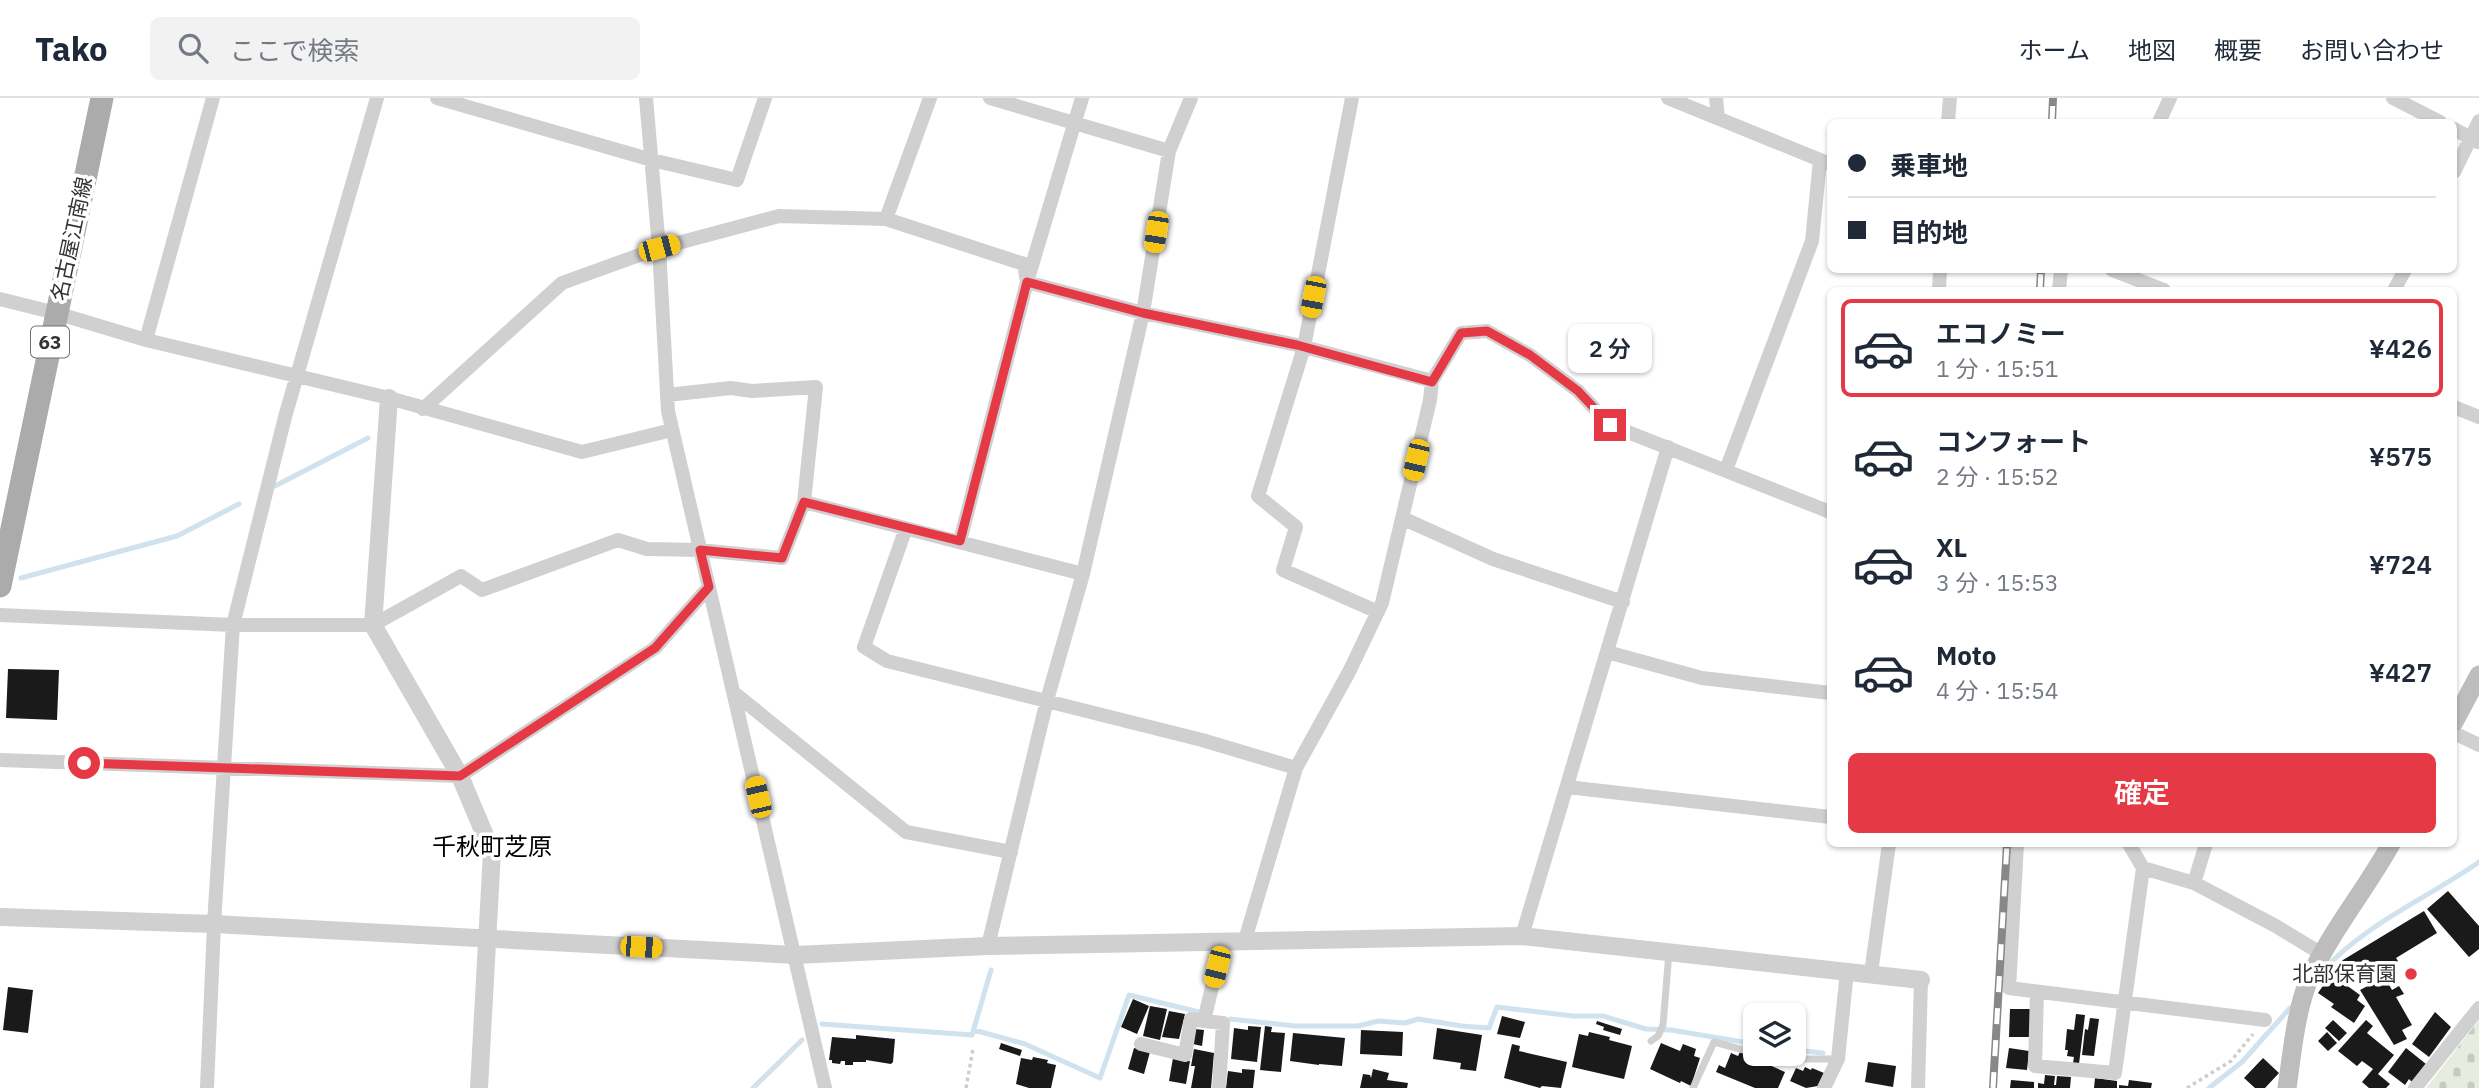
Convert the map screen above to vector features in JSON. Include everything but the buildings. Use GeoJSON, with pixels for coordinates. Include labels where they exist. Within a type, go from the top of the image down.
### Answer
{"type":"FeatureCollection","features":[{"type":"Feature","properties":{"kind":"main road","name":"名古屋江南線"},"geometry":{"type":"LineString","coordinates":[[0,586],[102,98]]}},
{"type":"Feature","properties":{"kind":"main road"},"geometry":{"type":"LineString","coordinates":[[2457,716],[2479,675]]}},
{"type":"Feature","properties":{"kind":"main road"},"geometry":{"type":"LineString","coordinates":[[2287,1088],[2308,980],[2389,847]]}},
{"type":"Feature","properties":{"kind":"street"},"geometry":{"type":"LineString","coordinates":[[146,340],[213,98]]}},
{"type":"Feature","properties":{"kind":"street"},"geometry":{"type":"LineString","coordinates":[[207,1088],[214,924],[233,625],[297,377],[377,98]]}},
{"type":"Feature","properties":{"kind":"street"},"geometry":{"type":"LineString","coordinates":[[437,98],[652,160],[737,180],[765,98]]}},
{"type":"Feature","properties":{"kind":"street"},"geometry":{"type":"LineString","coordinates":[[646,98],[659,248],[667,395],[672,430],[825,1088]]}},
{"type":"Feature","properties":{"kind":"street"},"geometry":{"type":"LineString","coordinates":[[886,219],[930,98]]}},
{"type":"Feature","properties":{"kind":"street"},"geometry":{"type":"LineString","coordinates":[[990,98],[1169,151]]}},
{"type":"Feature","properties":{"kind":"street"},"geometry":{"type":"LineString","coordinates":[[960,541],[1027,282],[1082,98]]}},
{"type":"Feature","properties":{"kind":"street"},"geometry":{"type":"LineString","coordinates":[[988,946],[1047,700],[1083,574],[1143,313],[1169,151],[1191,98]]}},
{"type":"Feature","properties":{"kind":"street"},"geometry":{"type":"LineString","coordinates":[[1352,98],[1304,347],[1258,496],[1296,527],[1283,570],[1378,612]]}},
{"type":"Feature","properties":{"kind":"street"},"geometry":{"type":"LineString","coordinates":[[1668,98],[1825,162],[1812,241],[1726,470]]}},
{"type":"Feature","properties":{"kind":"street"},"geometry":{"type":"LineString","coordinates":[[1716,98],[1718,118]]}},
{"type":"Feature","properties":{"kind":"street"},"geometry":{"type":"LineString","coordinates":[[1948,119],[1950,98]]}},
{"type":"Feature","properties":{"kind":"street"},"geometry":{"type":"LineString","coordinates":[[2160,119],[2170,98]]}},
{"type":"Feature","properties":{"kind":"street"},"geometry":{"type":"LineString","coordinates":[[2393,98],[2435,119]]}},
{"type":"Feature","properties":{"kind":"street"},"geometry":{"type":"LineString","coordinates":[[2457,167],[2475,140],[2479,121]]}},
{"type":"Feature","properties":{"kind":"street"},"geometry":{"type":"LineString","coordinates":[[2457,131],[2475,140]]}},
{"type":"Feature","properties":{"kind":"street"},"geometry":{"type":"LineString","coordinates":[[423,409],[562,283],[659,248],[779,216],[886,219],[1024,264],[1027,282]]}},
{"type":"Feature","properties":{"kind":"street"},"geometry":{"type":"LineString","coordinates":[[2120,273],[2156,287]]}},
{"type":"Feature","properties":{"kind":"street"},"geometry":{"type":"LineString","coordinates":[[1027,282],[1143,313],[1304,347],[1432,382]]}},
{"type":"Feature","properties":{"kind":"street"},"geometry":{"type":"LineString","coordinates":[[0,299],[146,340],[389,398],[582,452],[672,430]]}},
{"type":"Feature","properties":{"kind":"street"},"geometry":{"type":"LineString","coordinates":[[1245,940],[1296,768],[1349,672],[1382,603],[1432,382],[1461,333],[1487,331],[1530,355],[1578,391],[1610,425],[1827,511]]}},
{"type":"Feature","properties":{"kind":"street"},"geometry":{"type":"LineString","coordinates":[[0,615],[233,625],[373,625],[461,576],[482,590],[618,540],[647,549],[700,550],[782,558],[804,502],[816,387],[752,391],[731,388],[667,395]]}},
{"type":"Feature","properties":{"kind":"street"},"geometry":{"type":"LineString","coordinates":[[389,398],[373,625],[460,776],[492,852],[479,1088]]}},
{"type":"Feature","properties":{"kind":"street"},"geometry":{"type":"LineString","coordinates":[[2457,408],[2479,417]]}},
{"type":"Feature","properties":{"kind":"street"},"geometry":{"type":"LineString","coordinates":[[1522,936],[1668,447]]}},
{"type":"Feature","properties":{"kind":"street"},"geometry":{"type":"LineString","coordinates":[[804,502],[1083,574]]}},
{"type":"Feature","properties":{"kind":"street"},"geometry":{"type":"LineString","coordinates":[[1402,518],[1493,559],[1623,601]]}},
{"type":"Feature","properties":{"kind":"street"},"geometry":{"type":"LineString","coordinates":[[906,528],[864,647],[887,661],[1202,740],[1296,768]]}},
{"type":"Feature","properties":{"kind":"street"},"geometry":{"type":"LineString","coordinates":[[0,760],[460,776],[655,648],[709,587]]}},
{"type":"Feature","properties":{"kind":"street"},"geometry":{"type":"LineString","coordinates":[[1607,652],[1702,678],[1827,693]]}},
{"type":"Feature","properties":{"kind":"street"},"geometry":{"type":"LineString","coordinates":[[733,692],[906,832],[1011,852]]}},
{"type":"Feature","properties":{"kind":"street"},"geometry":{"type":"LineString","coordinates":[[2457,735],[2479,746]]}},
{"type":"Feature","properties":{"kind":"street"},"geometry":{"type":"LineString","coordinates":[[1567,787],[1827,817]]}},
{"type":"Feature","properties":{"kind":"street"},"geometry":{"type":"LineString","coordinates":[[1871,973],[1889,847]]}},
{"type":"Feature","properties":{"kind":"street"},"geometry":{"type":"LineString","coordinates":[[2017,847],[2008,988],[2265,1020]]}},
{"type":"Feature","properties":{"kind":"street"},"geometry":{"type":"LineString","coordinates":[[2038,992],[2035,1066],[2115,1073],[2143,868],[2131,847]]}},
{"type":"Feature","properties":{"kind":"street"},"geometry":{"type":"LineString","coordinates":[[2194,883],[2205,847]]}},
{"type":"Feature","properties":{"kind":"street"},"geometry":{"type":"LineString","coordinates":[[2143,868],[2194,883],[2322,954]]}},
{"type":"Feature","properties":{"kind":"street"},"geometry":{"type":"LineString","coordinates":[[0,917],[214,924],[795,955],[988,946],[1522,936],[1921,979],[1919,1088]]}},
{"type":"Feature","properties":{"kind":"street"},"geometry":{"type":"LineString","coordinates":[[1204,1021],[1223,940]]}},
{"type":"Feature","properties":{"kind":"street"},"geometry":{"type":"LineString","coordinates":[[1824,1088],[1838,1059],[1847,971]]}},
{"type":"Feature","properties":{"kind":"street"},"geometry":{"type":"LineString","coordinates":[[2415,1088],[2479,1008]]}},
{"type":"Feature","properties":{"kind":"street"},"geometry":{"type":"LineString","coordinates":[[1141,1044],[1185,1055],[1191,1018],[1223,1023],[1219,1088]]}},
{"type":"Feature","properties":{"kind":"lane"},"geometry":{"type":"LineString","coordinates":[[1651,1041],[1658,1036],[1663,1025],[1669,950]]}},
{"type":"Feature","properties":{"kind":"lane"},"geometry":{"type":"LineString","coordinates":[[1693,1088],[1714,1042],[1743,1049]]}},
{"type":"Feature","properties":{"kind":"lane"},"geometry":{"type":"LineString","coordinates":[[1806,1059],[1838,1059]]}},
{"type":"Feature","properties":{"kind":"path"},"geometry":{"type":"LineString","coordinates":[[2187,1088],[2231,1061],[2265,1020]]}},
{"type":"Feature","properties":{"kind":"path"},"geometry":{"type":"LineString","coordinates":[[966,1088],[973,1049]]}},
{"type":"Feature","properties":{"kind":"green space"},"geometry":{"type":"Polygon","coordinates":[[[2479,1020],[2479,1088],[2426,1088],[2479,1020]]]}},
{"type":"Feature","properties":{"kind":"waterway"},"geometry":{"type":"LineString","coordinates":[[275,486],[368,438]]}},
{"type":"Feature","properties":{"kind":"waterway"},"geometry":{"type":"LineString","coordinates":[[21,578],[177,536],[239,504]]}},
{"type":"Feature","properties":{"kind":"waterway"},"geometry":{"type":"LineString","coordinates":[[2324,970],[2377,925],[2479,862]]}},
{"type":"Feature","properties":{"kind":"waterway"},"geometry":{"type":"LineString","coordinates":[[822,1024],[972,1035],[991,970]]}},
{"type":"Feature","properties":{"kind":"waterway"},"geometry":{"type":"LineString","coordinates":[[974,1030],[1025,1044],[1100,1078],[1129,995],[1199,1012]]}},
{"type":"Feature","properties":{"kind":"waterway"},"geometry":{"type":"LineString","coordinates":[[1230,1019],[1295,1026],[1358,1026],[1378,1021],[1405,1023],[1418,1019],[1489,1028],[1497,1007],[1573,1016],[1603,1016],[1646,1029],[1671,1030],[1743,1042]]}},
{"type":"Feature","properties":{"kind":"waterway"},"geometry":{"type":"LineString","coordinates":[[2209,1088],[2242,1062],[2290,1008]]}},
{"type":"Feature","properties":{"kind":"waterway"},"geometry":{"type":"LineString","coordinates":[[753,1088],[802,1040]]}},
{"type":"Feature","properties":{"kind":"waterway"},"geometry":{"type":"LineString","coordinates":[[1806,1051],[1823,1053]]}},
{"type":"Feature","properties":{"kind":"railway"},"geometry":{"type":"LineString","coordinates":[[2052,119],[2053,98]]}},
{"type":"Feature","properties":{"kind":"railway"},"geometry":{"type":"LineString","coordinates":[[2040,287],[2041,273]]}},
{"type":"Feature","properties":{"kind":"railway"},"geometry":{"type":"LineString","coordinates":[[1993,1088],[2007,847]]}},
{"type":"Feature","properties":{"kind":"place","name":"北部保育園"},"geometry":{"type":"Point","coordinates":[2411,974]}},
{"type":"Feature","properties":{"kind":"district","name":"千秋町芝原"},"geometry":{"type":"Point","coordinates":[492,847]}},
{"type":"Feature","properties":{"kind":"route"},"geometry":{"type":"LineString","coordinates":[[84,763],[460,776],[655,648],[709,587],[700,550],[782,558],[804,502],[960,541],[1027,282],[1143,313],[1297,345],[1432,382],[1461,333],[1487,331],[1530,355],[1578,391],[1610,425]]}}]}
